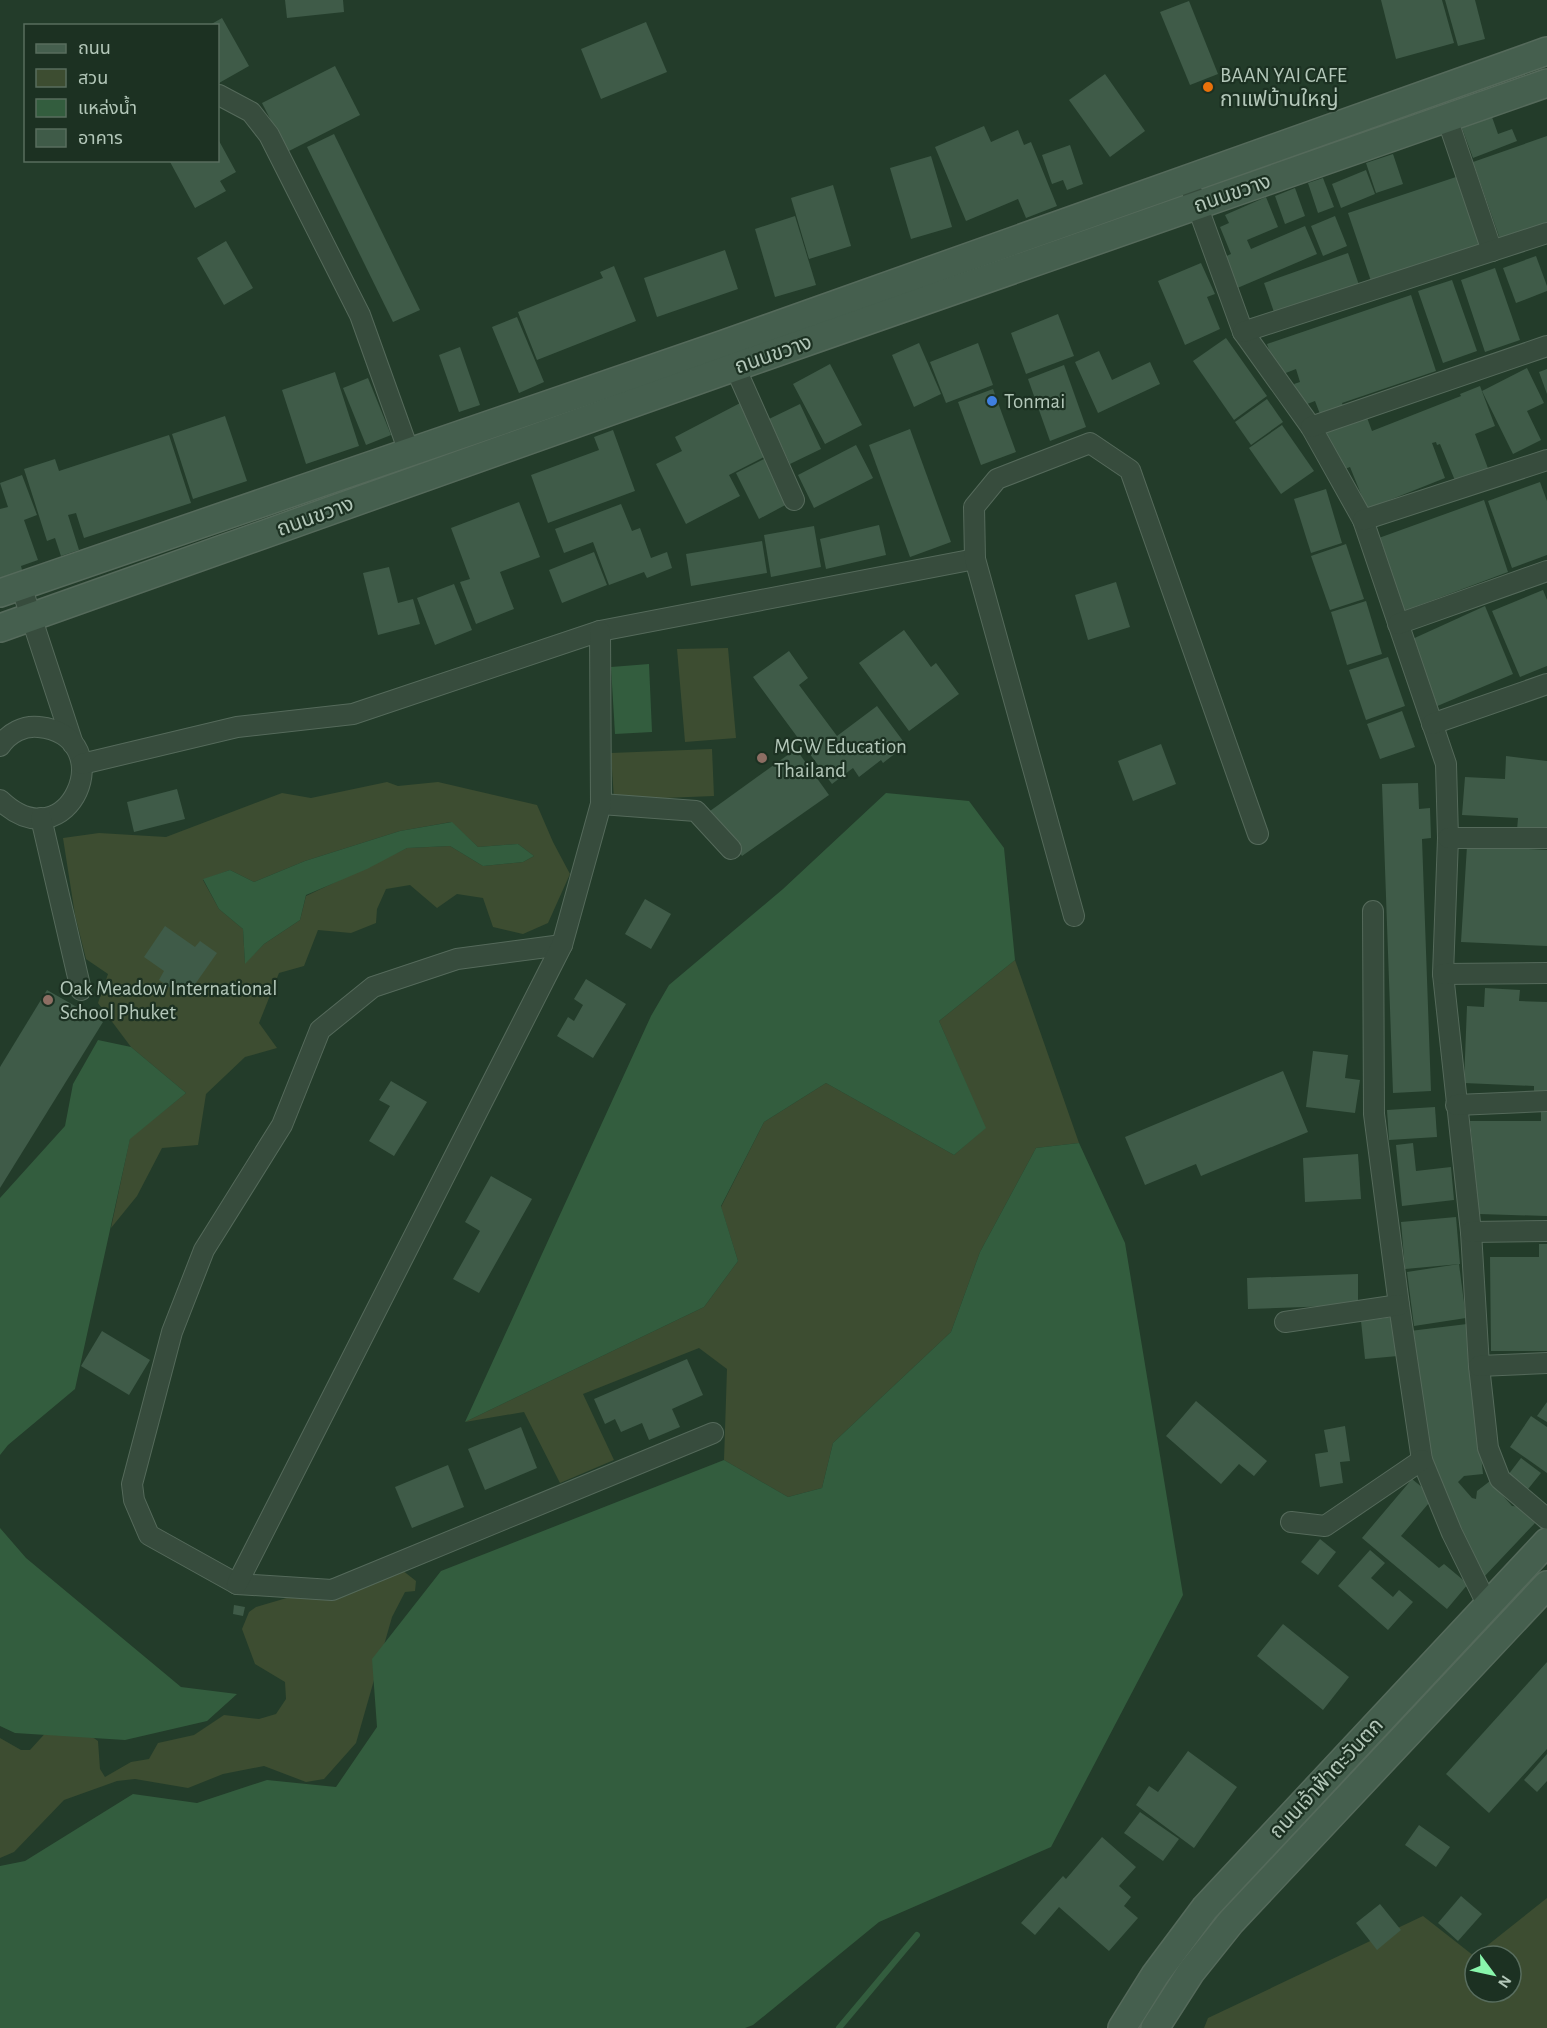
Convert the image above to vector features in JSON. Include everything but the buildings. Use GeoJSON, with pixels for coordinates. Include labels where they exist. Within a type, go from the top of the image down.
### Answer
{"type":"FeatureCollection","features":[{"type":"Feature","properties":{"kind":"main road","name":"ถนนขวาง"},"geometry":{"type":"LineString","coordinates":[[10,590],[1188,180],[1547,51]]}},
{"type":"Feature","properties":{"kind":"main road","name":"ถนนขวาง"},"geometry":{"type":"LineString","coordinates":[[0,628],[1547,82]]}},
{"type":"Feature","properties":{"kind":"main road"},"geometry":{"type":"LineString","coordinates":[[494,423],[501,450]]}},
{"type":"Feature","properties":{"kind":"main road","name":"ถนนเจ้าฟ้าตะวันตก"},"geometry":{"type":"LineString","coordinates":[[1122,2028],[1155,1975],[1205,1908],[1547,1542]]}},
{"type":"Feature","properties":{"kind":"main road","name":"ถนนเจ้าฟ้าตะวันตก"},"geometry":{"type":"LineString","coordinates":[[1155,2028],[1191,1972],[1231,1922],[1547,1586]]}},
{"type":"Feature","properties":{"kind":"street"},"geometry":{"type":"LineString","coordinates":[[219,95],[251,112],[269,135],[360,315],[409,452]]}},
{"type":"Feature","properties":{"kind":"street"},"geometry":{"type":"LineString","coordinates":[[1447,117],[1492,251]]}},
{"type":"Feature","properties":{"kind":"street"},"geometry":{"type":"LineString","coordinates":[[1188,180],[1243,332],[1311,427],[1363,520],[1446,764],[1448,838],[1443,974],[1471,1232],[1479,1366],[1488,1448],[1500,1479],[1547,1519]]}},
{"type":"Feature","properties":{"kind":"street"},"geometry":{"type":"LineString","coordinates":[[1243,332],[1547,232]]}},
{"type":"Feature","properties":{"kind":"street"},"geometry":{"type":"LineString","coordinates":[[1311,427],[1547,346]]}},
{"type":"Feature","properties":{"kind":"street"},"geometry":{"type":"LineString","coordinates":[[735,367],[794,500]]}},
{"type":"Feature","properties":{"kind":"street"},"geometry":{"type":"LineString","coordinates":[[1074,916],[975,559],[974,507],[997,479],[1090,443],[1130,470],[1258,834]]}},
{"type":"Feature","properties":{"kind":"street"},"geometry":{"type":"LineString","coordinates":[[1363,520],[1547,460]]}},
{"type":"Feature","properties":{"kind":"street"},"geometry":{"type":"LineString","coordinates":[[82,764],[237,727],[353,714],[600,631],[975,559]]}},
{"type":"Feature","properties":{"kind":"street"},"geometry":{"type":"LineString","coordinates":[[1398,624],[1547,571]]}},
{"type":"Feature","properties":{"kind":"street"},"geometry":{"type":"LineString","coordinates":[[0,800],[12,812],[26,818],[41,818],[56,814],[70,804],[79,791],[82,780],[82,764],[73,744],[31,617],[10,590]]}},
{"type":"Feature","properties":{"kind":"street"},"geometry":{"type":"LineString","coordinates":[[237,1584],[562,945],[601,804],[600,631]]}},
{"type":"Feature","properties":{"kind":"street"},"geometry":{"type":"LineString","coordinates":[[1432,724],[1547,684]]}},
{"type":"Feature","properties":{"kind":"street"},"geometry":{"type":"LineString","coordinates":[[0,746],[5,739],[18,730],[33,726],[51,728],[66,736],[73,744]]}},
{"type":"Feature","properties":{"kind":"street"},"geometry":{"type":"LineString","coordinates":[[601,804],[696,811],[731,849]]}},
{"type":"Feature","properties":{"kind":"street"},"geometry":{"type":"LineString","coordinates":[[41,818],[81,990]]}},
{"type":"Feature","properties":{"kind":"street"},"geometry":{"type":"LineString","coordinates":[[1448,838],[1547,838]]}},
{"type":"Feature","properties":{"kind":"street"},"geometry":{"type":"LineString","coordinates":[[1373,911],[1374,1114],[1422,1460],[1452,1533],[1488,1606]]}},
{"type":"Feature","properties":{"kind":"street"},"geometry":{"type":"LineString","coordinates":[[562,945],[457,959],[373,987],[320,1030],[282,1125],[204,1250],[172,1332],[132,1484],[134,1500],[149,1535],[237,1584],[332,1590],[712,1433]]}},
{"type":"Feature","properties":{"kind":"street"},"geometry":{"type":"LineString","coordinates":[[1443,974],[1547,973]]}},
{"type":"Feature","properties":{"kind":"street"},"geometry":{"type":"LineString","coordinates":[[1456,1105],[1547,1101]]}},
{"type":"Feature","properties":{"kind":"street"},"geometry":{"type":"LineString","coordinates":[[1471,1232],[1547,1231]]}},
{"type":"Feature","properties":{"kind":"street"},"geometry":{"type":"LineString","coordinates":[[1285,1322],[1399,1305]]}},
{"type":"Feature","properties":{"kind":"street"},"geometry":{"type":"LineString","coordinates":[[1479,1366],[1547,1363]]}},
{"type":"Feature","properties":{"kind":"street"},"geometry":{"type":"LineString","coordinates":[[1291,1522],[1325,1526],[1422,1460]]}},
{"type":"Feature","properties":{"kind":"green space"},"geometry":{"type":"Polygon","coordinates":[[[728,648],[736,738],[685,742],[677,649],[728,648]]]}},
{"type":"Feature","properties":{"kind":"green space"},"geometry":{"type":"Polygon","coordinates":[[[712,749],[714,796],[614,800],[611,753],[712,749]]]}},
{"type":"Feature","properties":{"kind":"green space"},"geometry":{"type":"Polygon","coordinates":[[[387,782],[398,786],[438,782],[537,805],[570,874],[548,923],[523,934],[493,927],[483,898],[457,894],[437,908],[410,885],[386,889],[377,909],[376,923],[351,933],[318,930],[304,966],[279,973],[259,1023],[277,1048],[245,1057],[206,1094],[198,1145],[162,1148],[137,1196],[111,1228],[130,1138],[186,1093],[131,1047],[98,1003],[108,974],[86,959],[75,915],[63,838],[99,833],[166,837],[282,793],[311,798],[387,782]],[[451,822],[400,831],[305,861],[254,882],[230,870],[203,880],[219,909],[243,929],[245,963],[264,944],[300,920],[306,896],[407,848],[450,846],[483,866],[523,862],[534,856],[518,844],[478,847],[451,822]]]}},
{"type":"Feature","properties":{"kind":"green space"},"geometry":{"type":"Polygon","coordinates":[[[1015,960],[1079,1143],[1036,1148],[980,1252],[951,1332],[833,1443],[822,1488],[788,1497],[724,1460],[727,1369],[699,1348],[583,1394],[614,1460],[560,1483],[524,1412],[465,1422],[704,1307],[738,1261],[721,1207],[764,1122],[826,1083],[954,1155],[985,1128],[939,1021],[1015,960]]]}},
{"type":"Feature","properties":{"kind":"green space"},"geometry":{"type":"Polygon","coordinates":[[[402,1570],[416,1581],[415,1591],[405,1592],[392,1617],[356,1743],[324,1779],[306,1782],[264,1766],[223,1774],[188,1788],[135,1779],[117,1781],[64,1800],[14,1852],[0,1858],[0,1738],[21,1750],[30,1750],[50,1728],[77,1726],[98,1741],[100,1769],[105,1777],[131,1762],[149,1759],[158,1743],[194,1735],[224,1715],[259,1719],[276,1714],[286,1699],[285,1682],[255,1664],[242,1629],[249,1612],[256,1607],[290,1597],[336,1599],[402,1570]]]}},
{"type":"Feature","properties":{"kind":"green space"},"geometry":{"type":"Polygon","coordinates":[[[1547,1898],[1547,2028],[1204,2028],[1208,2018],[1423,1916],[1463,1947],[1463,2004],[1523,2004],[1523,1944],[1489,1944],[1547,1898]]]}},
{"type":"Feature","properties":{"kind":"water"},"geometry":{"type":"Polygon","coordinates":[[[649,664],[652,732],[615,734],[611,667],[649,664]]]}},
{"type":"Feature","properties":{"kind":"water"},"geometry":{"type":"Polygon","coordinates":[[[886,793],[969,801],[1004,848],[1015,960],[939,1021],[986,1128],[954,1155],[826,1083],[764,1122],[721,1206],[738,1261],[704,1307],[465,1422],[651,1016],[669,985],[783,889],[886,793]]]}},
{"type":"Feature","properties":{"kind":"water"},"geometry":{"type":"Polygon","coordinates":[[[452,822],[478,847],[518,844],[534,856],[523,862],[483,866],[450,846],[407,848],[367,869],[306,895],[300,920],[264,944],[245,964],[243,929],[219,909],[203,879],[230,870],[254,882],[305,861],[400,831],[452,822]]]}},
{"type":"Feature","properties":{"kind":"water"},"geometry":{"type":"Polygon","coordinates":[[[98,1040],[131,1047],[186,1093],[130,1139],[75,1389],[8,1445],[0,1455],[0,1198],[65,1126],[73,1084],[98,1040]]]}},
{"type":"Feature","properties":{"kind":"water"},"geometry":{"type":"Polygon","coordinates":[[[1079,1143],[1125,1243],[1183,1595],[1051,1847],[879,1922],[753,2025],[745,2028],[0,2028],[0,1866],[25,1861],[133,1794],[197,1803],[267,1780],[336,1787],[377,1727],[372,1659],[441,1571],[724,1460],[788,1497],[822,1488],[833,1443],[951,1332],[980,1252],[1036,1148],[1079,1143]]]}},
{"type":"Feature","properties":{"kind":"water"},"geometry":{"type":"Polygon","coordinates":[[[0,1528],[26,1558],[181,1687],[237,1694],[207,1721],[125,1740],[15,1733],[0,1726],[0,1528]]]}},
{"type":"Feature","properties":{"kind":"waterway"},"geometry":{"type":"LineString","coordinates":[[839,2028],[917,1935]]}},
{"type":"Feature","properties":{"kind":"place","name":"BAAN YAI CAFE กาแฟบ้านใหญ่"},"geometry":{"type":"Point","coordinates":[1208,87]}},
{"type":"Feature","properties":{"kind":"place","name":"Tonmai"},"geometry":{"type":"Point","coordinates":[992,401]}},
{"type":"Feature","properties":{"kind":"place","name":"MGW Education Thailand"},"geometry":{"type":"Point","coordinates":[762,758]}},
{"type":"Feature","properties":{"kind":"place","name":"Oak Meadow International School Phuket"},"geometry":{"type":"Point","coordinates":[48,1000]}}]}
